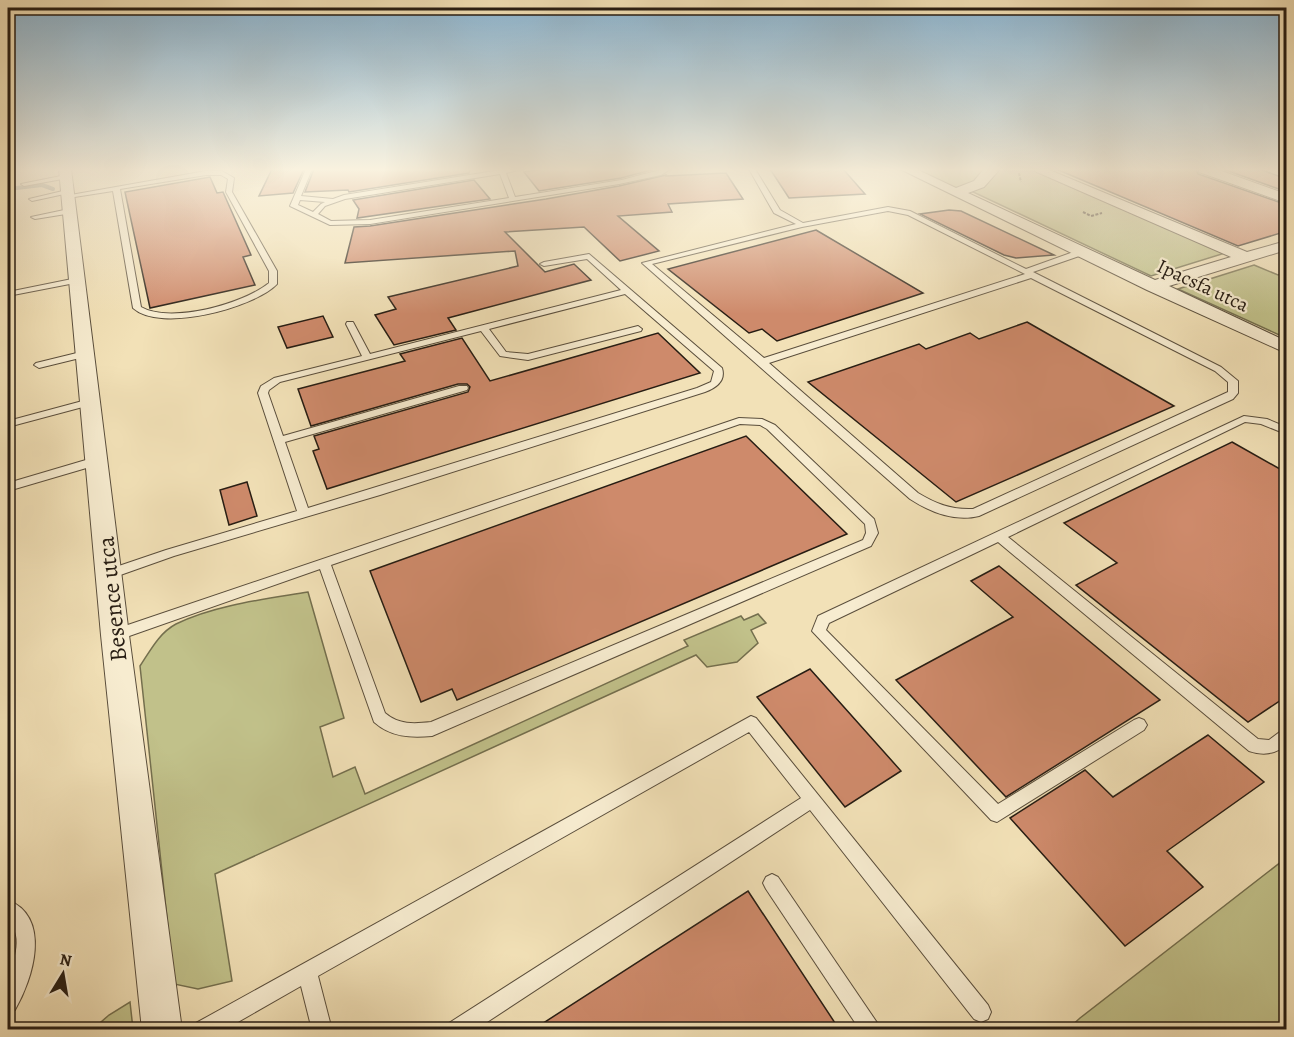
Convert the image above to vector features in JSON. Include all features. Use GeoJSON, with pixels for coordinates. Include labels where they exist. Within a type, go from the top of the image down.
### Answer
{"type":"FeatureCollection","features":[{"type":"Feature","properties":{"kind":"street","name":"Besence utca"},"geometry":{"type":"LineString","coordinates":[[68,217],[162,1029]]}},
{"type":"Feature","properties":{"kind":"street","name":"Ipacsfa utca"},"geometry":{"type":"LineString","coordinates":[[1010,217],[1287,348]]}},
{"type":"Feature","properties":{"kind":"street"},"geometry":{"type":"LineString","coordinates":[[1152,217],[1245,257]]}},
{"type":"Feature","properties":{"kind":"street"},"geometry":{"type":"LineString","coordinates":[[1153,286],[1287,244]]}},
{"type":"Feature","properties":{"kind":"lane"},"geometry":{"type":"LineString","coordinates":[[121,217],[137,308],[144,312],[167,316],[250,300],[261,295],[273,284],[273,271],[243,217]]}},
{"type":"Feature","properties":{"kind":"lane"},"geometry":{"type":"LineString","coordinates":[[318,217],[330,224],[370,222],[399,217]]}},
{"type":"Feature","properties":{"kind":"lane"},"geometry":{"type":"LineString","coordinates":[[788,217],[802,225]]}},
{"type":"Feature","properties":{"kind":"lane"},"geometry":{"type":"LineString","coordinates":[[838,217],[646,263],[914,496],[935,510],[961,514],[975,513],[1229,397],[1233,393],[1233,381],[1218,369],[917,217]]}},
{"type":"Feature","properties":{"kind":"lane"},"geometry":{"type":"LineString","coordinates":[[762,362],[1028,273],[1082,252]]}},
{"type":"Feature","properties":{"kind":"lane"},"geometry":{"type":"LineString","coordinates":[[109,574],[376,492],[715,384],[718,380],[719,370],[714,364],[589,256],[544,264]]}},
{"type":"Feature","properties":{"kind":"lane"},"geometry":{"type":"LineString","coordinates":[[8,294],[77,280]]}},
{"type":"Feature","properties":{"kind":"lane"},"geometry":{"type":"LineString","coordinates":[[304,513],[263,393],[265,388],[278,380],[627,291]]}},
{"type":"Feature","properties":{"kind":"lane"},"geometry":{"type":"LineString","coordinates":[[350,324],[367,357]]}},
{"type":"Feature","properties":{"kind":"lane"},"geometry":{"type":"LineString","coordinates":[[483,327],[503,354],[528,357],[638,329]]}},
{"type":"Feature","properties":{"kind":"lane"},"geometry":{"type":"LineString","coordinates":[[39,365],[85,354]]}},
{"type":"Feature","properties":{"kind":"lane"},"geometry":{"type":"LineString","coordinates":[[278,441],[463,388]]}},
{"type":"Feature","properties":{"kind":"lane"},"geometry":{"type":"LineString","coordinates":[[8,424],[90,402]]}},
{"type":"Feature","properties":{"kind":"lane"},"geometry":{"type":"LineString","coordinates":[[1139,725],[997,814],[819,631],[823,620],[1244,419],[1263,420],[1287,431]]}},
{"type":"Feature","properties":{"kind":"lane"},"geometry":{"type":"LineString","coordinates":[[116,635],[324,562],[739,421],[762,422],[771,427],[870,522],[873,528],[873,536],[867,543],[432,729],[408,731],[388,726],[379,717],[324,562]]}},
{"type":"Feature","properties":{"kind":"lane"},"geometry":{"type":"LineString","coordinates":[[8,487],[96,460]]}},
{"type":"Feature","properties":{"kind":"lane"},"geometry":{"type":"LineString","coordinates":[[999,536],[1255,746],[1272,747],[1287,736]]}},
{"type":"Feature","properties":{"kind":"lane"},"geometry":{"type":"LineString","coordinates":[[203,1029],[307,973],[751,723],[981,1012]]}},
{"type":"Feature","properties":{"kind":"lane"},"geometry":{"type":"LineString","coordinates":[[456,1029],[812,800]]}},
{"type":"Feature","properties":{"kind":"lane"},"geometry":{"type":"LineString","coordinates":[[772,883],[872,1029]]}},
{"type":"Feature","properties":{"kind":"lane"},"geometry":{"type":"LineString","coordinates":[[8,909],[21,922],[26,940],[19,984],[8,1003]]}},
{"type":"Feature","properties":{"kind":"lane"},"geometry":{"type":"LineString","coordinates":[[307,973],[322,1029]]}},
{"type":"Feature","properties":{"kind":"green space"},"geometry":{"type":"Polygon","coordinates":[[[1027,217],[1142,217],[1225,253],[1151,276],[1027,217]]]}},
{"type":"Feature","properties":{"kind":"green space"},"geometry":{"type":"Polygon","coordinates":[[[1254,265],[1278,275],[1286,272],[1286,338],[1178,289],[1254,265]]]}},
{"type":"Feature","properties":{"kind":"green space"},"geometry":{"type":"Polygon","coordinates":[[[308,592],[344,718],[320,727],[333,777],[355,767],[365,794],[688,646],[684,640],[741,616],[744,620],[758,614],[766,623],[751,630],[758,643],[737,662],[707,667],[696,655],[215,874],[232,981],[198,989],[174,984],[140,666],[160,637],[176,624],[191,617],[223,607],[308,592]]]}},
{"type":"Feature","properties":{"kind":"green space"},"geometry":{"type":"Polygon","coordinates":[[[1286,858],[1286,1029],[1068,1029],[1080,1018],[1286,858]]]}},
{"type":"Feature","properties":{"kind":"green space"},"geometry":{"type":"Polygon","coordinates":[[[130,1002],[133,1029],[93,1029],[109,1015],[130,1002]]]}},
{"type":"Feature","properties":{"kind":"building"},"geometry":{"type":"Polygon","coordinates":[[[130,217],[234,217],[251,255],[243,257],[255,285],[150,308],[130,217]]]}},
{"type":"Feature","properties":{"kind":"building"},"geometry":{"type":"Polygon","coordinates":[[[426,217],[620,217],[659,251],[620,261],[584,227],[505,232],[545,272],[574,264],[591,280],[448,318],[456,330],[394,345],[375,315],[396,309],[388,297],[518,266],[515,251],[345,263],[354,227],[426,217]]]}},
{"type":"Feature","properties":{"kind":"building"},"geometry":{"type":"Polygon","coordinates":[[[927,217],[975,217],[1054,255],[1016,258],[1004,255],[927,217]]]}},
{"type":"Feature","properties":{"kind":"building"},"geometry":{"type":"Polygon","coordinates":[[[1170,217],[1287,217],[1287,231],[1238,246],[1170,217]]]}},
{"type":"Feature","properties":{"kind":"building"},"geometry":{"type":"Polygon","coordinates":[[[816,230],[923,293],[777,341],[762,329],[749,333],[668,269],[816,230]]]}},
{"type":"Feature","properties":{"kind":"building"},"geometry":{"type":"Polygon","coordinates":[[[323,316],[333,337],[287,348],[278,327],[323,316]]]}},
{"type":"Feature","properties":{"kind":"building"},"geometry":{"type":"Polygon","coordinates":[[[1027,322],[1174,406],[956,502],[808,382],[919,344],[926,349],[970,333],[979,339],[1027,322]]]}},
{"type":"Feature","properties":{"kind":"building"},"geometry":{"type":"Polygon","coordinates":[[[658,333],[700,373],[327,489],[313,451],[319,449],[314,436],[468,392],[470,387],[467,384],[458,384],[311,426],[298,389],[405,361],[400,354],[462,338],[490,381],[658,333]]]}},
{"type":"Feature","properties":{"kind":"building"},"geometry":{"type":"Polygon","coordinates":[[[746,436],[847,534],[457,700],[452,689],[421,702],[370,571],[746,436]]]}},
{"type":"Feature","properties":{"kind":"building"},"geometry":{"type":"Polygon","coordinates":[[[1232,442],[1287,473],[1287,696],[1248,722],[1076,585],[1117,563],[1064,523],[1232,442]]]}},
{"type":"Feature","properties":{"kind":"building"},"geometry":{"type":"Polygon","coordinates":[[[247,482],[257,516],[229,525],[220,490],[247,482]]]}},
{"type":"Feature","properties":{"kind":"building"},"geometry":{"type":"Polygon","coordinates":[[[999,566],[1160,700],[1006,797],[896,680],[1013,617],[971,581],[999,566]]]}},
{"type":"Feature","properties":{"kind":"building"},"geometry":{"type":"Polygon","coordinates":[[[810,669],[901,771],[845,807],[757,697],[810,669]]]}},
{"type":"Feature","properties":{"kind":"building"},"geometry":{"type":"Polygon","coordinates":[[[1208,735],[1264,782],[1167,851],[1203,887],[1125,946],[1010,818],[1085,770],[1113,797],[1208,735]]]}},
{"type":"Feature","properties":{"kind":"building"},"geometry":{"type":"Polygon","coordinates":[[[748,891],[839,1029],[534,1029],[748,891]]]}}]}
